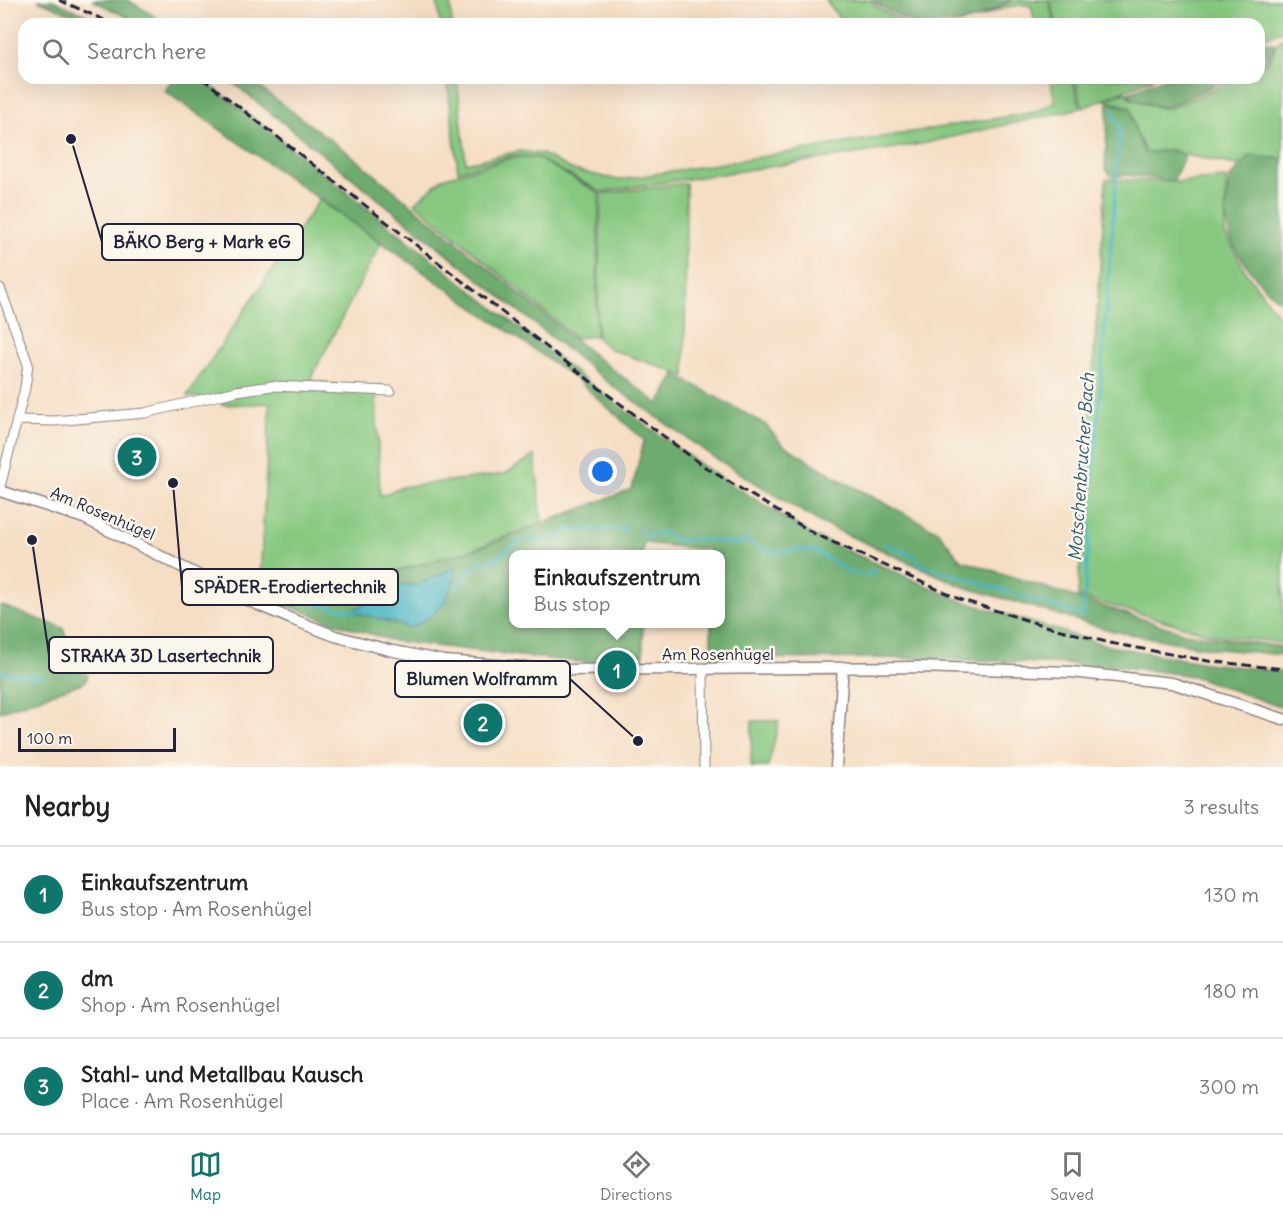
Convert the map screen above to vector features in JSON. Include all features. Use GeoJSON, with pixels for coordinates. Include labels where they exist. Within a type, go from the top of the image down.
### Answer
{"type":"FeatureCollection","features":[{"type":"Feature","properties":{"kind":"street"},"geometry":{"type":"LineString","coordinates":[[0,288],[28,364],[18,420],[0,489]]}},
{"type":"Feature","properties":{"kind":"street"},"geometry":{"type":"LineString","coordinates":[[18,420],[54,421],[145,413],[237,391],[272,386],[390,391]]}},
{"type":"Feature","properties":{"kind":"street","name":"Am Rosenhügel"},"geometry":{"type":"LineString","coordinates":[[0,489],[84,518],[256,604],[335,636],[444,661],[540,668],[962,668],[1132,677],[1197,689],[1283,719]]}},
{"type":"Feature","properties":{"kind":"street"},"geometry":{"type":"LineString","coordinates":[[703,668],[704,767]]}},
{"type":"Feature","properties":{"kind":"street"},"geometry":{"type":"LineString","coordinates":[[836,767],[843,668]]}},
{"type":"Feature","properties":{"kind":"green space"},"geometry":{"type":"Polygon","coordinates":[[[38,0],[52,0],[93,18],[81,18],[38,0]]]}},
{"type":"Feature","properties":{"kind":"green space"},"geometry":{"type":"Polygon","coordinates":[[[92,0],[128,0],[157,18],[129,18],[92,0]]]}},
{"type":"Feature","properties":{"kind":"green space"},"geometry":{"type":"Polygon","coordinates":[[[437,0],[450,0],[452,18],[439,18],[437,0]]]}},
{"type":"Feature","properties":{"kind":"green space"},"geometry":{"type":"Polygon","coordinates":[[[826,0],[871,0],[876,7],[896,18],[839,18],[826,0]]]}},
{"type":"Feature","properties":{"kind":"green space"},"geometry":{"type":"Polygon","coordinates":[[[873,0],[1012,0],[977,18],[903,18],[873,0]]]}},
{"type":"Feature","properties":{"kind":"green space"},"geometry":{"type":"Polygon","coordinates":[[[1012,0],[1048,0],[1053,18],[1034,18],[1031,6],[1021,5],[972,18],[992,12],[1012,0]]]}},
{"type":"Feature","properties":{"kind":"green space"},"geometry":{"type":"Polygon","coordinates":[[[1050,0],[1283,0],[1283,30],[1267,37],[1265,37],[1265,18],[1055,18],[1050,0]]]}},
{"type":"Feature","properties":{"kind":"green space"},"geometry":{"type":"Polygon","coordinates":[[[1283,37],[1283,159],[1249,156],[1240,166],[1171,150],[1146,153],[1137,136],[1130,107],[1104,100],[1125,92],[1130,98],[1160,108],[1173,107],[1224,84],[1265,84],[1265,68],[1276,45],[1283,37]]]}},
{"type":"Feature","properties":{"kind":"green space"},"geometry":{"type":"Polygon","coordinates":[[[1265,42],[1275,44],[1265,65],[1265,42]]]}},
{"type":"Feature","properties":{"kind":"green space"},"geometry":{"type":"Polygon","coordinates":[[[169,84],[208,84],[217,90],[603,394],[705,468],[814,536],[959,600],[1109,646],[1206,663],[1283,672],[1283,708],[1193,676],[1117,666],[921,658],[711,659],[711,628],[725,628],[725,550],[643,543],[643,550],[509,550],[509,628],[643,628],[643,665],[623,666],[529,657],[393,641],[328,621],[264,596],[260,579],[310,597],[353,601],[382,575],[475,549],[632,489],[644,440],[576,379],[165,91],[169,84]]]}},
{"type":"Feature","properties":{"kind":"green space"},"geometry":{"type":"Polygon","coordinates":[[[235,84],[255,84],[351,155],[596,357],[659,404],[675,374],[766,425],[782,444],[837,478],[938,531],[961,560],[1185,633],[1283,647],[1283,655],[1208,648],[1113,631],[964,587],[821,523],[712,456],[610,384],[235,84]]]}},
{"type":"Feature","properties":{"kind":"green space"},"geometry":{"type":"Polygon","coordinates":[[[448,84],[458,84],[466,163],[519,151],[542,154],[573,170],[618,180],[1035,112],[1055,102],[1051,84],[1074,84],[1081,108],[921,144],[601,192],[536,157],[512,156],[458,171],[448,84]]]}},
{"type":"Feature","properties":{"kind":"green space"},"geometry":{"type":"Polygon","coordinates":[[[1076,84],[1140,84],[1083,108],[1076,84]]]}},
{"type":"Feature","properties":{"kind":"green space"},"geometry":{"type":"Polygon","coordinates":[[[1150,84],[1216,84],[1166,108],[1133,99],[1128,93],[1150,84]]]}},
{"type":"Feature","properties":{"kind":"green space"},"geometry":{"type":"Polygon","coordinates":[[[1108,102],[1131,108],[1135,129],[1145,153],[1172,150],[1185,155],[1173,181],[1128,175],[1113,177],[1105,169],[1108,102]]]}},
{"type":"Feature","properties":{"kind":"green space"},"geometry":{"type":"Polygon","coordinates":[[[1249,156],[1283,159],[1283,302],[1276,298],[1250,270],[1235,248],[1228,230],[1226,211],[1229,179],[1249,156]]]}},
{"type":"Feature","properties":{"kind":"green space"},"geometry":{"type":"Polygon","coordinates":[[[512,158],[537,158],[599,193],[596,336],[576,338],[415,203],[443,178],[512,158]]]}},
{"type":"Feature","properties":{"kind":"green space"},"geometry":{"type":"Polygon","coordinates":[[[1226,178],[1225,233],[1246,272],[1283,322],[1283,643],[1210,634],[1078,596],[1106,179],[1175,182],[1226,178]]]}},
{"type":"Feature","properties":{"kind":"green space"},"geometry":{"type":"Polygon","coordinates":[[[686,183],[685,376],[610,349],[597,338],[601,194],[686,183]]]}},
{"type":"Feature","properties":{"kind":"green space"},"geometry":{"type":"Polygon","coordinates":[[[319,200],[381,243],[310,380],[376,392],[380,496],[402,487],[505,474],[535,455],[542,523],[475,549],[382,575],[353,601],[310,597],[260,579],[270,403],[222,405],[218,400],[187,396],[319,200]]]}},
{"type":"Feature","properties":{"kind":"green space"},"geometry":{"type":"Polygon","coordinates":[[[0,605],[63,628],[78,670],[88,675],[85,682],[0,712],[0,605]]]}},
{"type":"Feature","properties":{"kind":"green space"},"geometry":{"type":"Polygon","coordinates":[[[752,721],[779,721],[768,767],[751,767],[752,721]]]}},
{"type":"Feature","properties":{"kind":"water"},"geometry":{"type":"Polygon","coordinates":[[[457,567],[451,589],[442,605],[429,617],[411,628],[352,611],[375,599],[385,585],[417,585],[457,567]]]}},
{"type":"Feature","properties":{"kind":"waterway","name":"Motschenbrucher Bach"},"geometry":{"type":"LineString","coordinates":[[884,544],[914,556],[921,564],[1083,616],[1120,128],[1112,110]]}},
{"type":"Feature","properties":{"kind":"waterway","name":"Motschenbrucher Bach"},"geometry":{"type":"LineString","coordinates":[[452,587],[465,581],[468,571],[482,562],[495,560],[518,542],[529,539],[549,542],[569,530],[626,529]]}},
{"type":"Feature","properties":{"kind":"waterway","name":"Motschenbrucher Bach"},"geometry":{"type":"LineString","coordinates":[[639,529],[648,536],[664,533],[678,541],[700,539],[738,544],[746,541],[768,552],[813,550],[853,574],[868,576],[875,569]]}},
{"type":"Feature","properties":{"kind":"waterway","name":"Motschenbrucher Bach"},"geometry":{"type":"LineString","coordinates":[[256,585],[312,604],[356,611]]}},
{"type":"Feature","properties":{"kind":"waterway","name":"Motschenbrucher Bach"},"geometry":{"type":"LineString","coordinates":[[0,672],[40,677]]}},
{"type":"Feature","properties":{"kind":"railway"},"geometry":{"type":"LineString","coordinates":[[59,0],[100,18]]}},
{"type":"Feature","properties":{"kind":"railway"},"geometry":{"type":"LineString","coordinates":[[210,84],[603,391],[705,467],[815,534],[959,599],[1042,625],[1110,643],[1208,661],[1283,669]]}},
{"type":"Feature","properties":{"kind":"place","name":"BÄKO Berg + Mark eG"},"geometry":{"type":"Point","coordinates":[71,139]}},
{"type":"Feature","properties":{"kind":"place","name":"Stahl- und Metallbau Kausch"},"geometry":{"type":"Point","coordinates":[137,457]}},
{"type":"Feature","properties":{"kind":"place","name":"SPÄDER-Erodiertechnik"},"geometry":{"type":"Point","coordinates":[173,483]}},
{"type":"Feature","properties":{"kind":"place","name":"STRAKA 3D Lasertechnik"},"geometry":{"type":"Point","coordinates":[32,540]}},
{"type":"Feature","properties":{"kind":"place","name":"Einkaufszentrum"},"geometry":{"type":"Point","coordinates":[617,670]}},
{"type":"Feature","properties":{"kind":"place","name":"dm"},"geometry":{"type":"Point","coordinates":[483,723]}},
{"type":"Feature","properties":{"kind":"place","name":"Blumen Wolframm"},"geometry":{"type":"Point","coordinates":[638,741]}}]}
